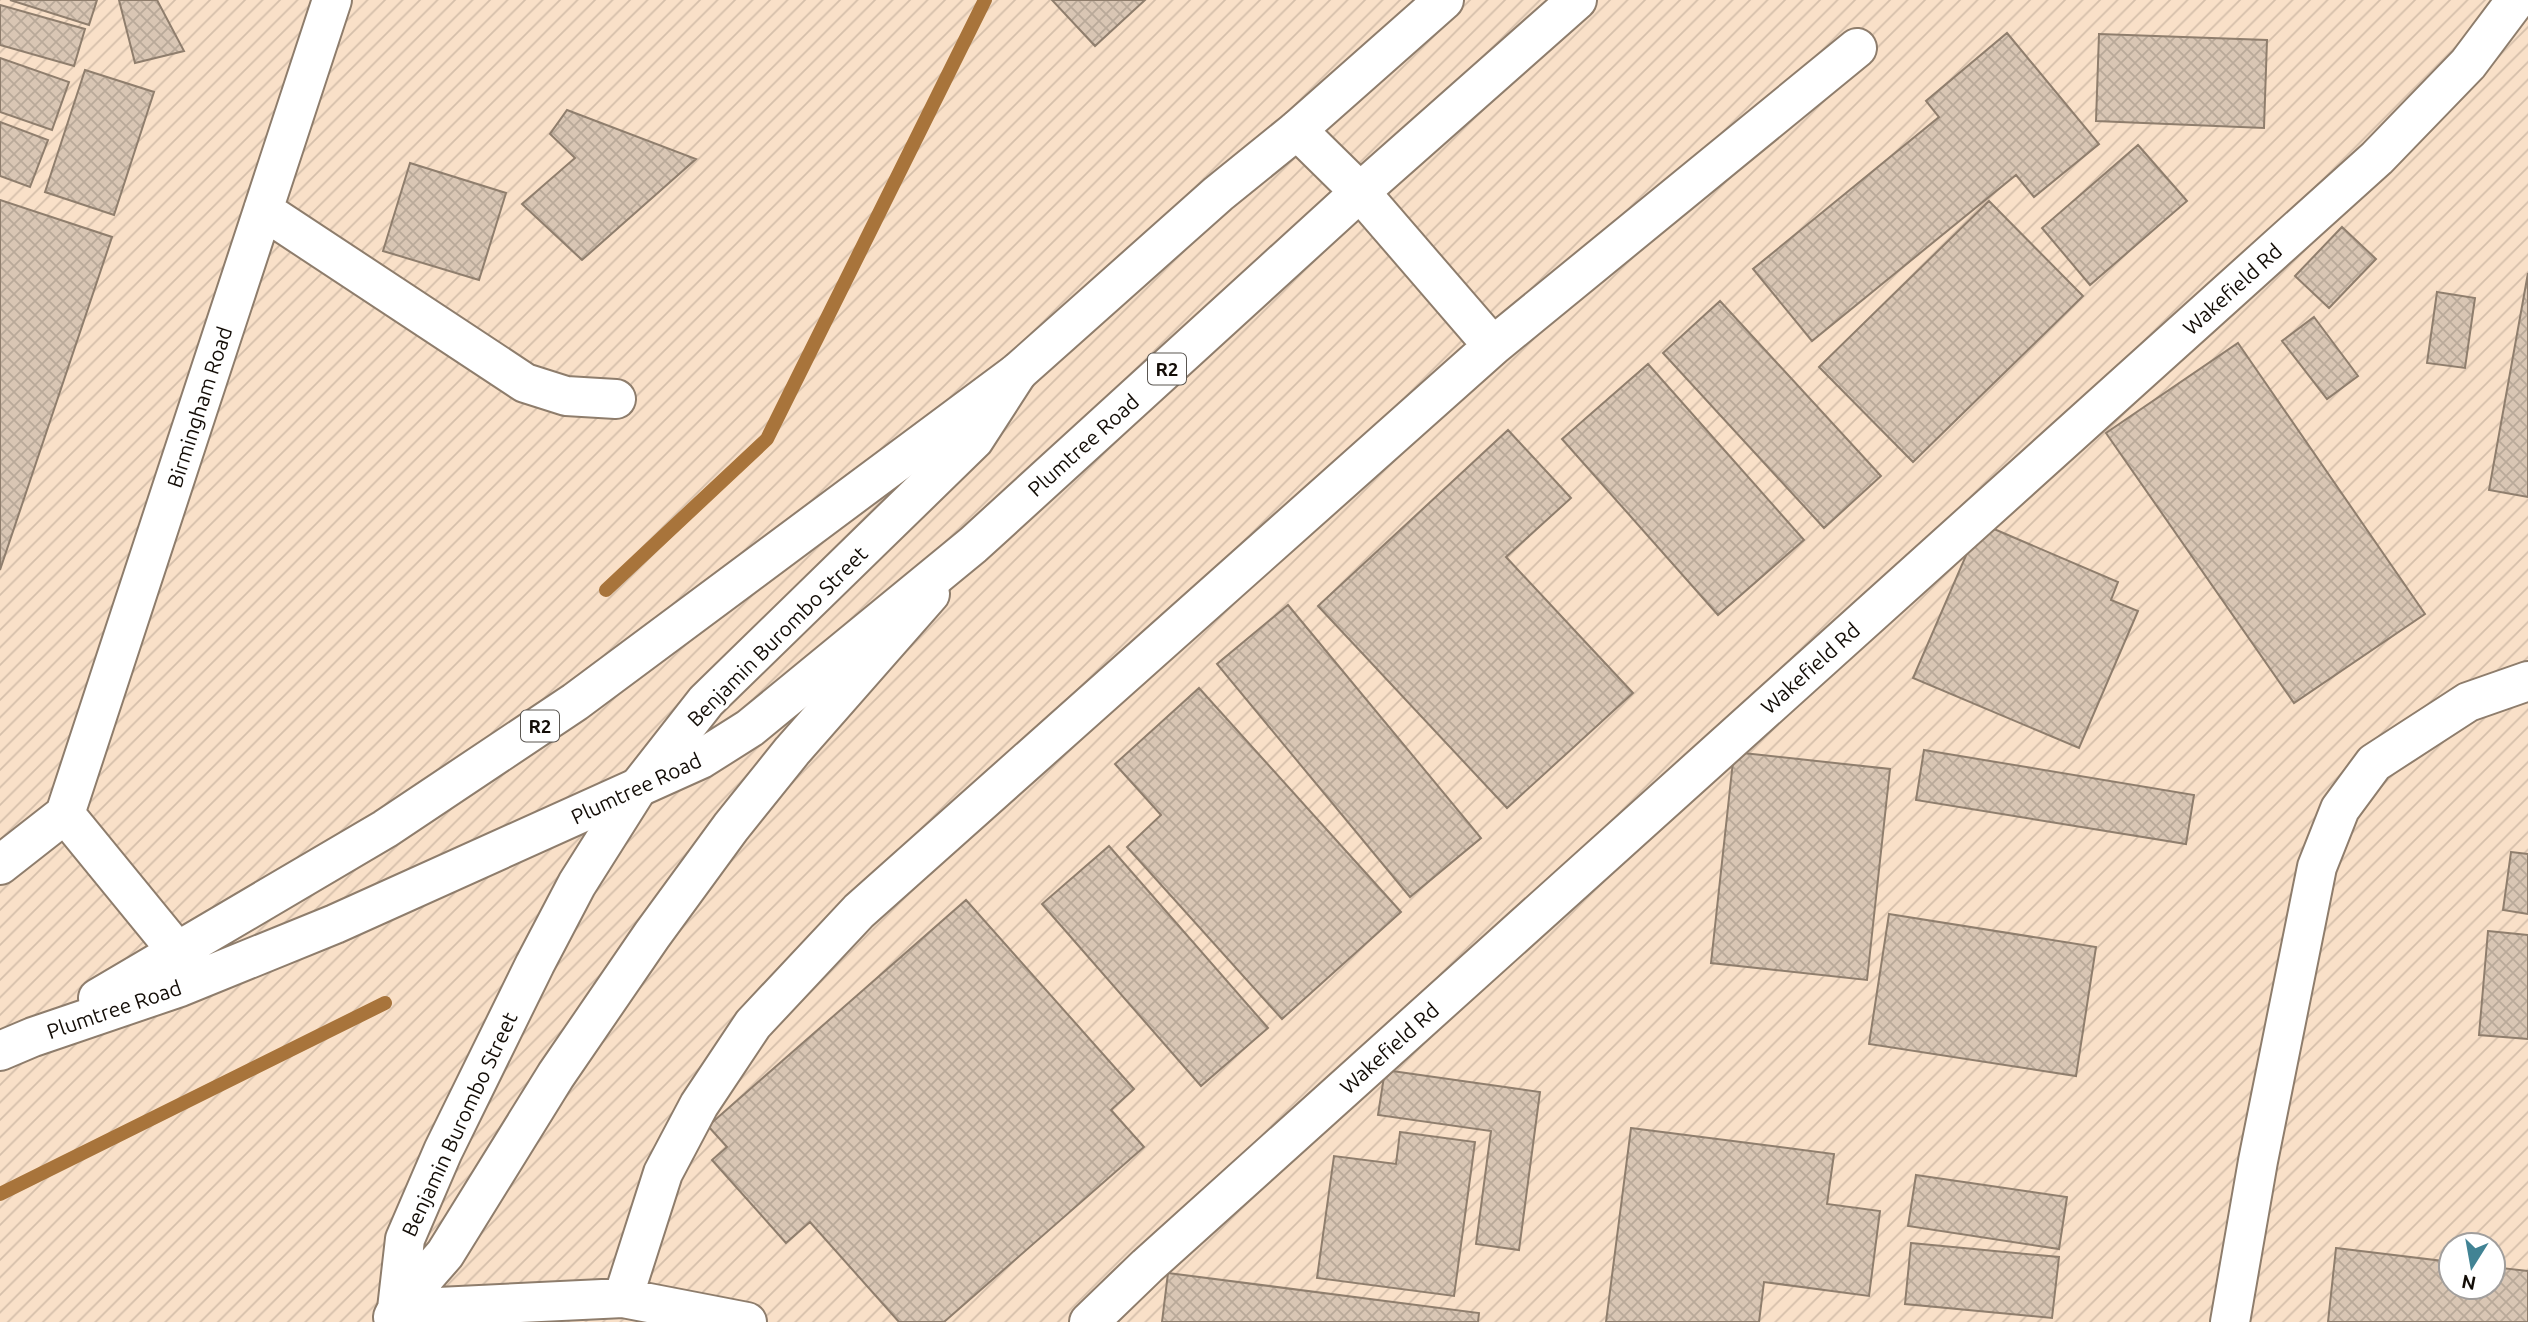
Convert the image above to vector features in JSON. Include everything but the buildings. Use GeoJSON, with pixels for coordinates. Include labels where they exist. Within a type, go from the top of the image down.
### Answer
{"type":"FeatureCollection","features":[{"type":"Feature","properties":{"kind":"main road","name":"Birmingham Road"},"geometry":{"type":"LineString","coordinates":[[65,814],[332,0]]}},
{"type":"Feature","properties":{"kind":"main road","name":"Plumtree Road"},"geometry":{"type":"LineString","coordinates":[[17,1044],[385,828],[575,702],[1018,372],[1218,194],[1297,130],[1444,0]]}},
{"type":"Feature","properties":{"kind":"main road","name":"Plumtree Road"},"geometry":{"type":"LineString","coordinates":[[17,1044],[180,987],[335,924],[701,759],[750,728],[973,545],[1360,192],[1577,0]]}},
{"type":"Feature","properties":{"kind":"main road","name":"Wakefield Rd"},"geometry":{"type":"LineString","coordinates":[[1090,1322],[1168,1247],[2377,158],[2469,64],[2515,0]]}},
{"type":"Feature","properties":{"kind":"main road"},"geometry":{"type":"LineString","coordinates":[[623,1298],[663,1173],[699,1105],[753,1024],[859,911],[1493,346],[1857,48]]}},
{"type":"Feature","properties":{"kind":"main road"},"geometry":{"type":"LineString","coordinates":[[1297,130],[1360,192],[1493,346]]}},
{"type":"Feature","properties":{"kind":"main road"},"geometry":{"type":"LineString","coordinates":[[263,210],[525,383],[566,396],[615,399]]}},
{"type":"Feature","properties":{"kind":"main road","name":"Benjamin Burombo Street"},"geometry":{"type":"LineString","coordinates":[[394,1316],[405,1239],[443,1151],[577,884],[637,789],[706,701],[974,440],[1018,372]]}},
{"type":"Feature","properties":{"kind":"main road","name":"Benjamin Burombo Street"},"geometry":{"type":"LineString","coordinates":[[394,1316],[445,1254],[555,1074],[731,827],[792,751],[973,545]]}},
{"type":"Feature","properties":{"kind":"main road"},"geometry":{"type":"LineString","coordinates":[[2230,1322],[2258,1161],[2317,867],[2340,809],[2374,763],[2468,702],[2528,681]]}},
{"type":"Feature","properties":{"kind":"main road"},"geometry":{"type":"LineString","coordinates":[[0,865],[65,814],[177,951]]}},
{"type":"Feature","properties":{"kind":"main road"},"geometry":{"type":"LineString","coordinates":[[394,1316],[623,1298],[747,1322]]}},
{"type":"Feature","properties":{"kind":"shaded area"},"geometry":{"type":"Polygon","coordinates":[[[0,0],[2528,0],[2528,1322],[0,1322],[0,0]]]}},
{"type":"Feature","properties":{"kind":"waterway"},"geometry":{"type":"LineString","coordinates":[[606,590],[767,439],[985,0]]}},
{"type":"Feature","properties":{"kind":"waterway"},"geometry":{"type":"LineString","coordinates":[[0,1194],[385,1003]]}}]}
